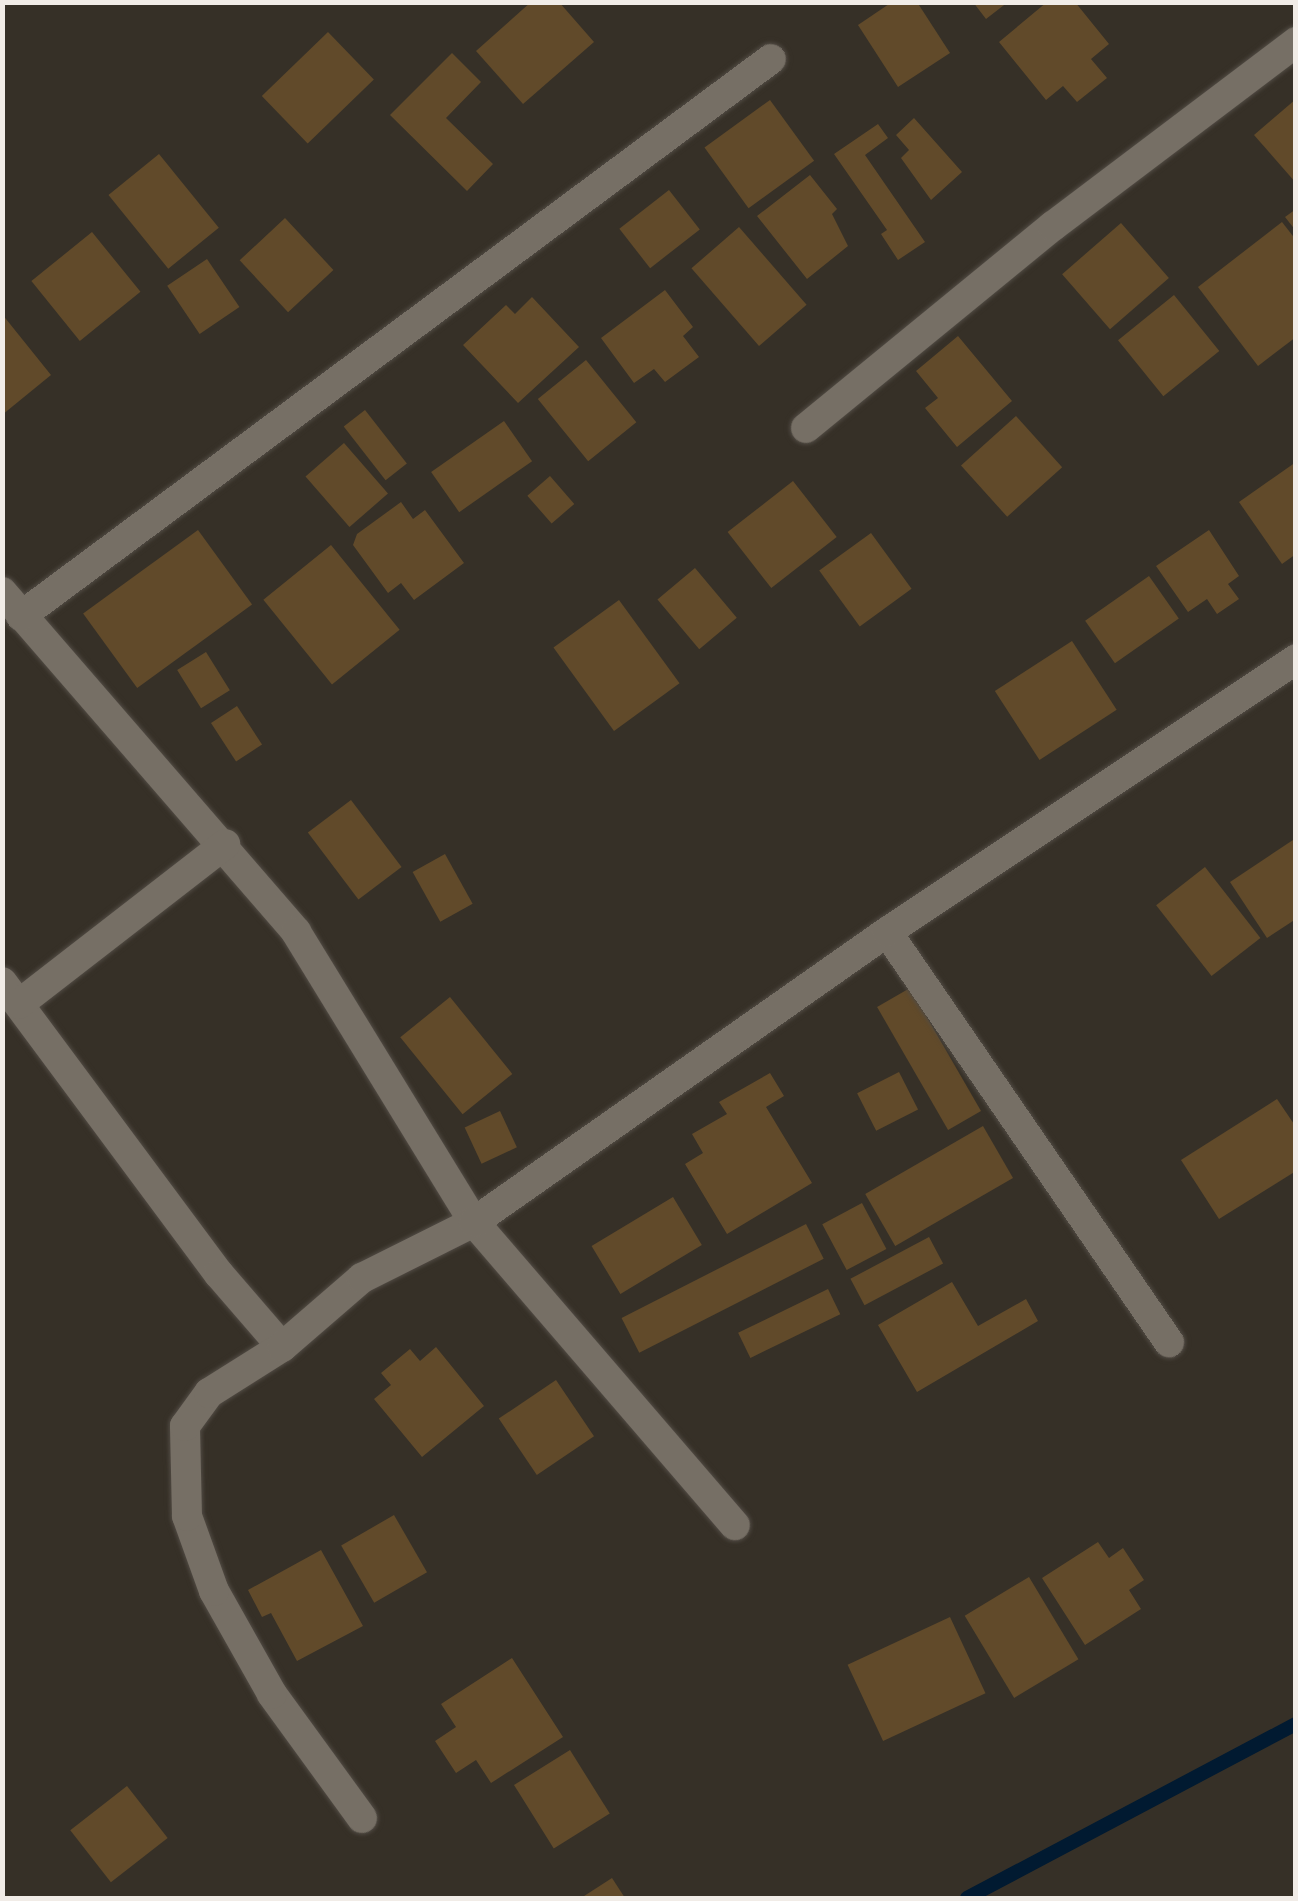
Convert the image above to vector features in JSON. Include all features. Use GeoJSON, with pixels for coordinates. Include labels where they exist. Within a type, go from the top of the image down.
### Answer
{"type":"FeatureCollection","features":[{"type":"Feature","properties":{"kind":"street"},"geometry":{"type":"LineString","coordinates":[[806,428],[1053,226],[1296,42]]}},
{"type":"Feature","properties":{"kind":"street"},"geometry":{"type":"LineString","coordinates":[[736,1524],[474,1222],[296,932],[225,844],[12,604],[771,60]]}},
{"type":"Feature","properties":{"kind":"street"},"geometry":{"type":"LineString","coordinates":[[362,1818],[272,1694],[214,1591],[187,1516],[185,1426],[209,1393],[282,1347],[362,1278],[474,1222],[887,932],[1290,673]]}},
{"type":"Feature","properties":{"kind":"street"},"geometry":{"type":"LineString","coordinates":[[225,844],[11,993],[219,1274],[282,1347]]}},
{"type":"Feature","properties":{"kind":"street"},"geometry":{"type":"LineString","coordinates":[[887,932],[1169,1342]]}},
{"type":"Feature","properties":{"kind":"building"},"geometry":{"type":"Polygon","coordinates":[[[531,2],[559,2],[594,42],[523,104],[476,51],[531,2]]]}},
{"type":"Feature","properties":{"kind":"building"},"geometry":{"type":"Polygon","coordinates":[[[892,2],[917,2],[950,53],[898,87],[858,25],[892,2]]]}},
{"type":"Feature","properties":{"kind":"building"},"geometry":{"type":"Polygon","coordinates":[[[973,2],[1008,2],[986,19],[973,2]]]}},
{"type":"Feature","properties":{"kind":"building"},"geometry":{"type":"Polygon","coordinates":[[[1047,2],[1075,2],[1109,44],[1091,59],[1107,78],[1077,102],[1063,86],[1046,100],[999,42],[1047,2]]]}},
{"type":"Feature","properties":{"kind":"building"},"geometry":{"type":"Polygon","coordinates":[[[328,32],[374,79],[308,143],[262,96],[328,32]]]}},
{"type":"Feature","properties":{"kind":"building"},"geometry":{"type":"Polygon","coordinates":[[[452,53],[481,82],[446,118],[493,164],[467,191],[390,115],[452,53]]]}},
{"type":"Feature","properties":{"kind":"building"},"geometry":{"type":"Polygon","coordinates":[[[1296,99],[1296,183],[1254,135],[1296,99]]]}},
{"type":"Feature","properties":{"kind":"building"},"geometry":{"type":"Polygon","coordinates":[[[770,100],[814,161],[749,208],[704,148],[770,100]]]}},
{"type":"Feature","properties":{"kind":"building"},"geometry":{"type":"Polygon","coordinates":[[[914,118],[962,172],[931,200],[901,158],[909,150],[896,135],[914,118]]]}},
{"type":"Feature","properties":{"kind":"building"},"geometry":{"type":"Polygon","coordinates":[[[878,124],[888,138],[865,155],[925,242],[898,260],[881,234],[887,230],[834,154],[878,124]]]}},
{"type":"Feature","properties":{"kind":"building"},"geometry":{"type":"Polygon","coordinates":[[[159,154],[219,228],[168,269],[108,195],[159,154]]]}},
{"type":"Feature","properties":{"kind":"building"},"geometry":{"type":"Polygon","coordinates":[[[810,175],[837,209],[832,214],[848,246],[807,279],[757,216],[810,175]]]}},
{"type":"Feature","properties":{"kind":"building"},"geometry":{"type":"Polygon","coordinates":[[[669,190],[700,229],[650,268],[619,229],[669,190]]]}},
{"type":"Feature","properties":{"kind":"building"},"geometry":{"type":"Polygon","coordinates":[[[1296,209],[1296,231],[1285,217],[1296,209]]]}},
{"type":"Feature","properties":{"kind":"building"},"geometry":{"type":"Polygon","coordinates":[[[285,218],[333,270],[288,312],[240,260],[285,218]]]}},
{"type":"Feature","properties":{"kind":"building"},"geometry":{"type":"Polygon","coordinates":[[[1282,222],[1296,240],[1296,337],[1258,366],[1198,287],[1282,222]]]}},
{"type":"Feature","properties":{"kind":"building"},"geometry":{"type":"Polygon","coordinates":[[[1121,223],[1169,278],[1110,329],[1062,274],[1121,223]]]}},
{"type":"Feature","properties":{"kind":"building"},"geometry":{"type":"Polygon","coordinates":[[[739,227],[807,305],[759,346],[691,268],[739,227]]]}},
{"type":"Feature","properties":{"kind":"building"},"geometry":{"type":"Polygon","coordinates":[[[92,232],[140,292],[80,341],[31,281],[92,232]]]}},
{"type":"Feature","properties":{"kind":"building"},"geometry":{"type":"Polygon","coordinates":[[[207,259],[239,307],[200,334],[167,286],[207,259]]]}},
{"type":"Feature","properties":{"kind":"building"},"geometry":{"type":"Polygon","coordinates":[[[665,290],[693,327],[683,336],[699,357],[665,382],[654,369],[634,383],[601,338],[665,290]]]}},
{"type":"Feature","properties":{"kind":"building"},"geometry":{"type":"Polygon","coordinates":[[[1174,295],[1219,351],[1163,396],[1118,340],[1174,295]]]}},
{"type":"Feature","properties":{"kind":"building"},"geometry":{"type":"Polygon","coordinates":[[[532,297],[579,347],[518,403],[463,345],[506,305],[515,314],[532,297]]]}},
{"type":"Feature","properties":{"kind":"building"},"geometry":{"type":"Polygon","coordinates":[[[2,314],[51,375],[2,415],[2,314]]]}},
{"type":"Feature","properties":{"kind":"building"},"geometry":{"type":"Polygon","coordinates":[[[958,336],[1012,401],[957,447],[925,408],[938,398],[916,371],[958,336]]]}},
{"type":"Feature","properties":{"kind":"building"},"geometry":{"type":"Polygon","coordinates":[[[586,360],[636,422],[588,461],[538,399],[586,360]]]}},
{"type":"Feature","properties":{"kind":"building"},"geometry":{"type":"Polygon","coordinates":[[[365,410],[407,464],[386,480],[344,427],[365,410]]]}},
{"type":"Feature","properties":{"kind":"building"},"geometry":{"type":"Polygon","coordinates":[[[1016,416],[1062,467],[1007,517],[961,466],[1016,416]]]}},
{"type":"Feature","properties":{"kind":"building"},"geometry":{"type":"Polygon","coordinates":[[[504,421],[532,461],[459,512],[431,472],[504,421]]]}},
{"type":"Feature","properties":{"kind":"building"},"geometry":{"type":"Polygon","coordinates":[[[344,443],[388,494],[349,527],[306,476],[344,443]]]}},
{"type":"Feature","properties":{"kind":"building"},"geometry":{"type":"Polygon","coordinates":[[[1296,462],[1296,554],[1282,564],[1239,502],[1296,462]]]}},
{"type":"Feature","properties":{"kind":"building"},"geometry":{"type":"Polygon","coordinates":[[[550,476],[574,504],[552,524],[527,496],[550,476]]]}},
{"type":"Feature","properties":{"kind":"building"},"geometry":{"type":"Polygon","coordinates":[[[793,481],[837,537],[771,588],[728,532],[793,481]]]}},
{"type":"Feature","properties":{"kind":"building"},"geometry":{"type":"Polygon","coordinates":[[[401,502],[413,519],[425,510],[464,563],[414,600],[401,583],[388,593],[353,545],[357,534],[401,502]]]}},
{"type":"Feature","properties":{"kind":"building"},"geometry":{"type":"Polygon","coordinates":[[[198,530],[252,604],[137,688],[83,613],[198,530]]]}},
{"type":"Feature","properties":{"kind":"building"},"geometry":{"type":"Polygon","coordinates":[[[1209,530],[1239,576],[1228,584],[1239,599],[1217,614],[1207,599],[1188,612],[1156,566],[1209,530]]]}},
{"type":"Feature","properties":{"kind":"building"},"geometry":{"type":"Polygon","coordinates":[[[871,533],[912,589],[860,626],[819,571],[871,533]]]}},
{"type":"Feature","properties":{"kind":"building"},"geometry":{"type":"Polygon","coordinates":[[[331,545],[400,630],[332,684],[263,600],[331,545]]]}},
{"type":"Feature","properties":{"kind":"building"},"geometry":{"type":"Polygon","coordinates":[[[695,568],[737,618],[699,649],[657,599],[695,568]]]}},
{"type":"Feature","properties":{"kind":"building"},"geometry":{"type":"Polygon","coordinates":[[[1149,576],[1179,619],[1115,663],[1085,621],[1149,576]]]}},
{"type":"Feature","properties":{"kind":"building"},"geometry":{"type":"Polygon","coordinates":[[[619,600],[680,683],[614,731],[553,648],[619,600]]]}},
{"type":"Feature","properties":{"kind":"building"},"geometry":{"type":"Polygon","coordinates":[[[1072,641],[1117,710],[1040,760],[995,691],[1072,641]]]}},
{"type":"Feature","properties":{"kind":"building"},"geometry":{"type":"Polygon","coordinates":[[[206,652],[230,690],[201,708],[177,670],[206,652]]]}},
{"type":"Feature","properties":{"kind":"building"},"geometry":{"type":"Polygon","coordinates":[[[237,706],[262,745],[236,761],[211,723],[237,706]]]}},
{"type":"Feature","properties":{"kind":"building"},"geometry":{"type":"Polygon","coordinates":[[[351,800],[402,867],[358,900],[308,832],[351,800]]]}},
{"type":"Feature","properties":{"kind":"building"},"geometry":{"type":"Polygon","coordinates":[[[1296,838],[1296,919],[1267,938],[1230,882],[1296,838]]]}},
{"type":"Feature","properties":{"kind":"building"},"geometry":{"type":"Polygon","coordinates":[[[445,854],[473,904],[440,922],[413,872],[445,854]]]}},
{"type":"Feature","properties":{"kind":"building"},"geometry":{"type":"Polygon","coordinates":[[[1205,867],[1260,938],[1212,976],[1156,905],[1205,867]]]}},
{"type":"Feature","properties":{"kind":"building"},"geometry":{"type":"Polygon","coordinates":[[[910,988],[981,1111],[948,1130],[877,1007],[910,988]]]}},
{"type":"Feature","properties":{"kind":"building"},"geometry":{"type":"Polygon","coordinates":[[[450,997],[512,1074],[463,1114],[400,1037],[450,997]]]}},
{"type":"Feature","properties":{"kind":"building"},"geometry":{"type":"Polygon","coordinates":[[[899,1072],[918,1109],[876,1131],[857,1093],[899,1072]]]}},
{"type":"Feature","properties":{"kind":"building"},"geometry":{"type":"Polygon","coordinates":[[[770,1073],[784,1096],[766,1107],[812,1183],[727,1234],[685,1164],[703,1153],[692,1134],[727,1114],[719,1102],[770,1073]]]}},
{"type":"Feature","properties":{"kind":"building"},"geometry":{"type":"Polygon","coordinates":[[[1277,1099],[1296,1127],[1296,1171],[1219,1219],[1181,1160],[1277,1099]]]}},
{"type":"Feature","properties":{"kind":"building"},"geometry":{"type":"Polygon","coordinates":[[[500,1111],[517,1147],[482,1164],[465,1127],[500,1111]]]}},
{"type":"Feature","properties":{"kind":"building"},"geometry":{"type":"Polygon","coordinates":[[[983,1126],[1013,1178],[895,1246],[865,1194],[983,1126]]]}},
{"type":"Feature","properties":{"kind":"building"},"geometry":{"type":"Polygon","coordinates":[[[673,1197],[702,1245],[620,1294],[592,1246],[673,1197]]]}},
{"type":"Feature","properties":{"kind":"building"},"geometry":{"type":"Polygon","coordinates":[[[862,1203],[886,1249],[847,1270],[822,1224],[862,1203]]]}},
{"type":"Feature","properties":{"kind":"building"},"geometry":{"type":"Polygon","coordinates":[[[806,1224],[824,1259],[639,1353],[622,1318],[806,1224]]]}},
{"type":"Feature","properties":{"kind":"building"},"geometry":{"type":"Polygon","coordinates":[[[929,1237],[943,1263],[865,1305],[850,1279],[929,1237]]]}},
{"type":"Feature","properties":{"kind":"building"},"geometry":{"type":"Polygon","coordinates":[[[952,1282],[978,1326],[1026,1299],[1038,1321],[917,1392],[878,1325],[952,1282]]]}},
{"type":"Feature","properties":{"kind":"building"},"geometry":{"type":"Polygon","coordinates":[[[828,1289],[840,1314],[750,1358],[738,1333],[828,1289]]]}},
{"type":"Feature","properties":{"kind":"building"},"geometry":{"type":"Polygon","coordinates":[[[436,1347],[484,1406],[422,1457],[374,1399],[391,1385],[381,1373],[410,1349],[420,1361],[436,1347]]]}},
{"type":"Feature","properties":{"kind":"building"},"geometry":{"type":"Polygon","coordinates":[[[556,1380],[594,1436],[537,1475],[499,1419],[556,1380]]]}},
{"type":"Feature","properties":{"kind":"building"},"geometry":{"type":"Polygon","coordinates":[[[394,1515],[427,1572],[374,1603],[341,1546],[394,1515]]]}},
{"type":"Feature","properties":{"kind":"building"},"geometry":{"type":"Polygon","coordinates":[[[1098,1542],[1109,1558],[1123,1548],[1144,1580],[1129,1590],[1141,1609],[1085,1645],[1042,1578],[1098,1542]]]}},
{"type":"Feature","properties":{"kind":"building"},"geometry":{"type":"Polygon","coordinates":[[[321,1550],[363,1626],[297,1661],[271,1613],[262,1617],[248,1590],[321,1550]]]}},
{"type":"Feature","properties":{"kind":"building"},"geometry":{"type":"Polygon","coordinates":[[[1029,1577],[1078,1659],[1014,1698],[965,1616],[1029,1577]]]}},
{"type":"Feature","properties":{"kind":"building"},"geometry":{"type":"Polygon","coordinates":[[[950,1617],[985,1693],[883,1741],[848,1665],[950,1617]]]}},
{"type":"Feature","properties":{"kind":"building"},"geometry":{"type":"Polygon","coordinates":[[[512,1658],[563,1737],[491,1783],[476,1760],[456,1773],[435,1741],[456,1727],[441,1704],[512,1658]]]}},
{"type":"Feature","properties":{"kind":"building"},"geometry":{"type":"Polygon","coordinates":[[[570,1750],[610,1814],[554,1849],[514,1785],[570,1750]]]}},
{"type":"Feature","properties":{"kind":"building"},"geometry":{"type":"Polygon","coordinates":[[[127,1786],[168,1838],[111,1882],[70,1830],[127,1786]]]}},
{"type":"Feature","properties":{"kind":"building"},"geometry":{"type":"Polygon","coordinates":[[[612,1878],[625,1898],[581,1898],[612,1878]]]}},
{"type":"Feature","properties":{"kind":"waterway"},"geometry":{"type":"LineString","coordinates":[[967,1898],[1296,1724]]}}]}
